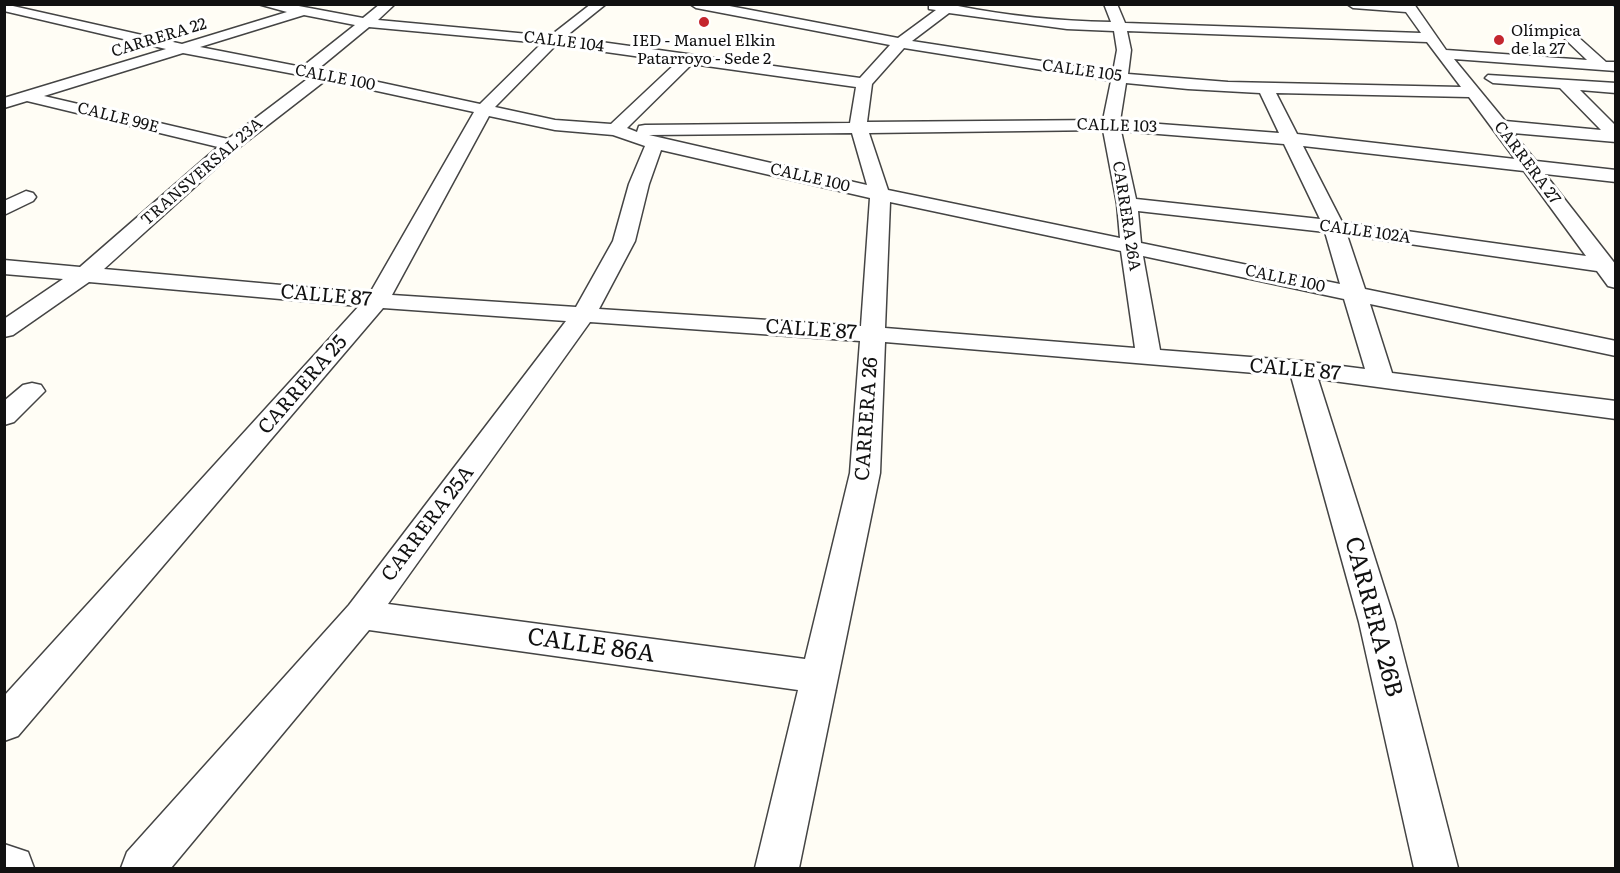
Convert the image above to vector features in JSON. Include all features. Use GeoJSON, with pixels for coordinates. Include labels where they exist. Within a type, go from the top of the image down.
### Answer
{"type":"FeatureCollection","features":[{"type":"Feature","properties":{"kind":"street","name":"CALLE 104"},"geometry":{"type":"LineString","coordinates":[[264,4],[368,23],[554,40],[864,83]]}},
{"type":"Feature","properties":{"kind":"street","name":"CARRERA 22"},"geometry":{"type":"LineString","coordinates":[[4,104],[323,4]]}},
{"type":"Feature","properties":{"kind":"street","name":"TRANSVERSAL 23A"},"geometry":{"type":"LineString","coordinates":[[4,330],[84,275],[389,4]]}},
{"type":"Feature","properties":{"kind":"street","name":"CARRERA 25"},"geometry":{"type":"LineString","coordinates":[[4,724],[376,301],[484,109],[554,40],[600,4]]}},
{"type":"Feature","properties":{"kind":"street","name":"CALLE 105"},"geometry":{"type":"LineString","coordinates":[[696,4],[900,43],[1119,76],[1231,87],[1474,92]]}},
{"type":"Feature","properties":{"kind":"street"},"geometry":{"type":"LineString","coordinates":[[923,4],[1024,20],[1120,28],[1258,30],[1562,56]]}},
{"type":"Feature","properties":{"kind":"street","name":"CARRERA 26A"},"geometry":{"type":"LineString","coordinates":[[1110,4],[1120,28],[1124,50],[1111,125],[1127,204],[1131,247],[1149,358]]}},
{"type":"Feature","properties":{"kind":"street"},"geometry":{"type":"LineString","coordinates":[[1353,4],[1408,6]]}},
{"type":"Feature","properties":{"kind":"street","name":"CARRERA 27"},"geometry":{"type":"LineString","coordinates":[[1408,6],[1616,282]]}},
{"type":"Feature","properties":{"kind":"street","name":"CALLE 100"},"geometry":{"type":"LineString","coordinates":[[4,7],[185,49],[314,73],[555,125],[615,130],[655,143],[880,194],[1616,349]]}},
{"type":"Feature","properties":{"kind":"street"},"geometry":{"type":"LineString","coordinates":[[4,24],[65,7]]}},
{"type":"Feature","properties":{"kind":"street"},"geometry":{"type":"LineString","coordinates":[[864,83],[900,43],[950,7]]}},
{"type":"Feature","properties":{"kind":"street"},"geometry":{"type":"LineString","coordinates":[[1572,39],[1609,67]]}},
{"type":"Feature","properties":{"kind":"street"},"geometry":{"type":"LineString","coordinates":[[1436,46],[1609,67]]}},
{"type":"Feature","properties":{"kind":"street"},"geometry":{"type":"LineString","coordinates":[[615,130],[655,89],[690,58]]}},
{"type":"Feature","properties":{"kind":"street"},"geometry":{"type":"LineString","coordinates":[[1493,78],[1616,88]]}},
{"type":"Feature","properties":{"kind":"street","name":"CARRERA 26"},"geometry":{"type":"LineString","coordinates":[[777,868],[865,473],[880,194],[858,126],[864,83]]}},
{"type":"Feature","properties":{"kind":"street"},"geometry":{"type":"LineString","coordinates":[[1564,84],[1616,137]]}},
{"type":"Feature","properties":{"kind":"street"},"geometry":{"type":"LineString","coordinates":[[1265,87],[1334,227],[1357,294],[1381,379]]}},
{"type":"Feature","properties":{"kind":"street","name":"CALLE 99E"},"geometry":{"type":"LineString","coordinates":[[4,90],[231,145]]}},
{"type":"Feature","properties":{"kind":"street","name":"CALLE 103"},"geometry":{"type":"LineString","coordinates":[[615,130],[1111,125],[1292,138],[1616,176]]}},
{"type":"Feature","properties":{"kind":"street"},"geometry":{"type":"LineString","coordinates":[[1500,126],[1616,137]]}},
{"type":"Feature","properties":{"kind":"street","name":"CARRERA 25A"},"geometry":{"type":"LineString","coordinates":[[143,868],[361,615],[584,315],[624,241],[639,183],[655,143]]}},
{"type":"Feature","properties":{"kind":"street"},"geometry":{"type":"LineString","coordinates":[[4,209],[26,197]]}},
{"type":"Feature","properties":{"kind":"street","name":"CALLE 102A"},"geometry":{"type":"LineString","coordinates":[[1127,204],[1334,227],[1602,265]]}},
{"type":"Feature","properties":{"kind":"street"},"geometry":{"type":"LineString","coordinates":[[1586,243],[1616,246]]}},
{"type":"Feature","properties":{"kind":"street","name":"CALLE 87"},"geometry":{"type":"LineString","coordinates":[[4,267],[376,301],[873,334],[1302,369],[1616,410]]}},
{"type":"Feature","properties":{"kind":"street","name":"CARRERA 26B"},"geometry":{"type":"LineString","coordinates":[[1302,369],[1377,622],[1436,868]]}},
{"type":"Feature","properties":{"kind":"street"},"geometry":{"type":"LineString","coordinates":[[4,416],[32,391]]}},
{"type":"Feature","properties":{"kind":"street","name":"CALLE 86A"},"geometry":{"type":"LineString","coordinates":[[361,615],[821,676]]}},
{"type":"Feature","properties":{"kind":"street"},"geometry":{"type":"LineString","coordinates":[[4,866],[12,868]]}},
{"type":"Feature","properties":{"kind":"waterway"},"geometry":{"type":"LineString","coordinates":[[1613,4],[1616,8]]}},
{"type":"Feature","properties":{"kind":"place","name":"IED - Manuel Elkin Patarroyo - Sede 2"},"geometry":{"type":"Point","coordinates":[704,22]}},
{"type":"Feature","properties":{"kind":"place","name":"Olímpica de la 27"},"geometry":{"type":"Point","coordinates":[1499,40]}}]}
